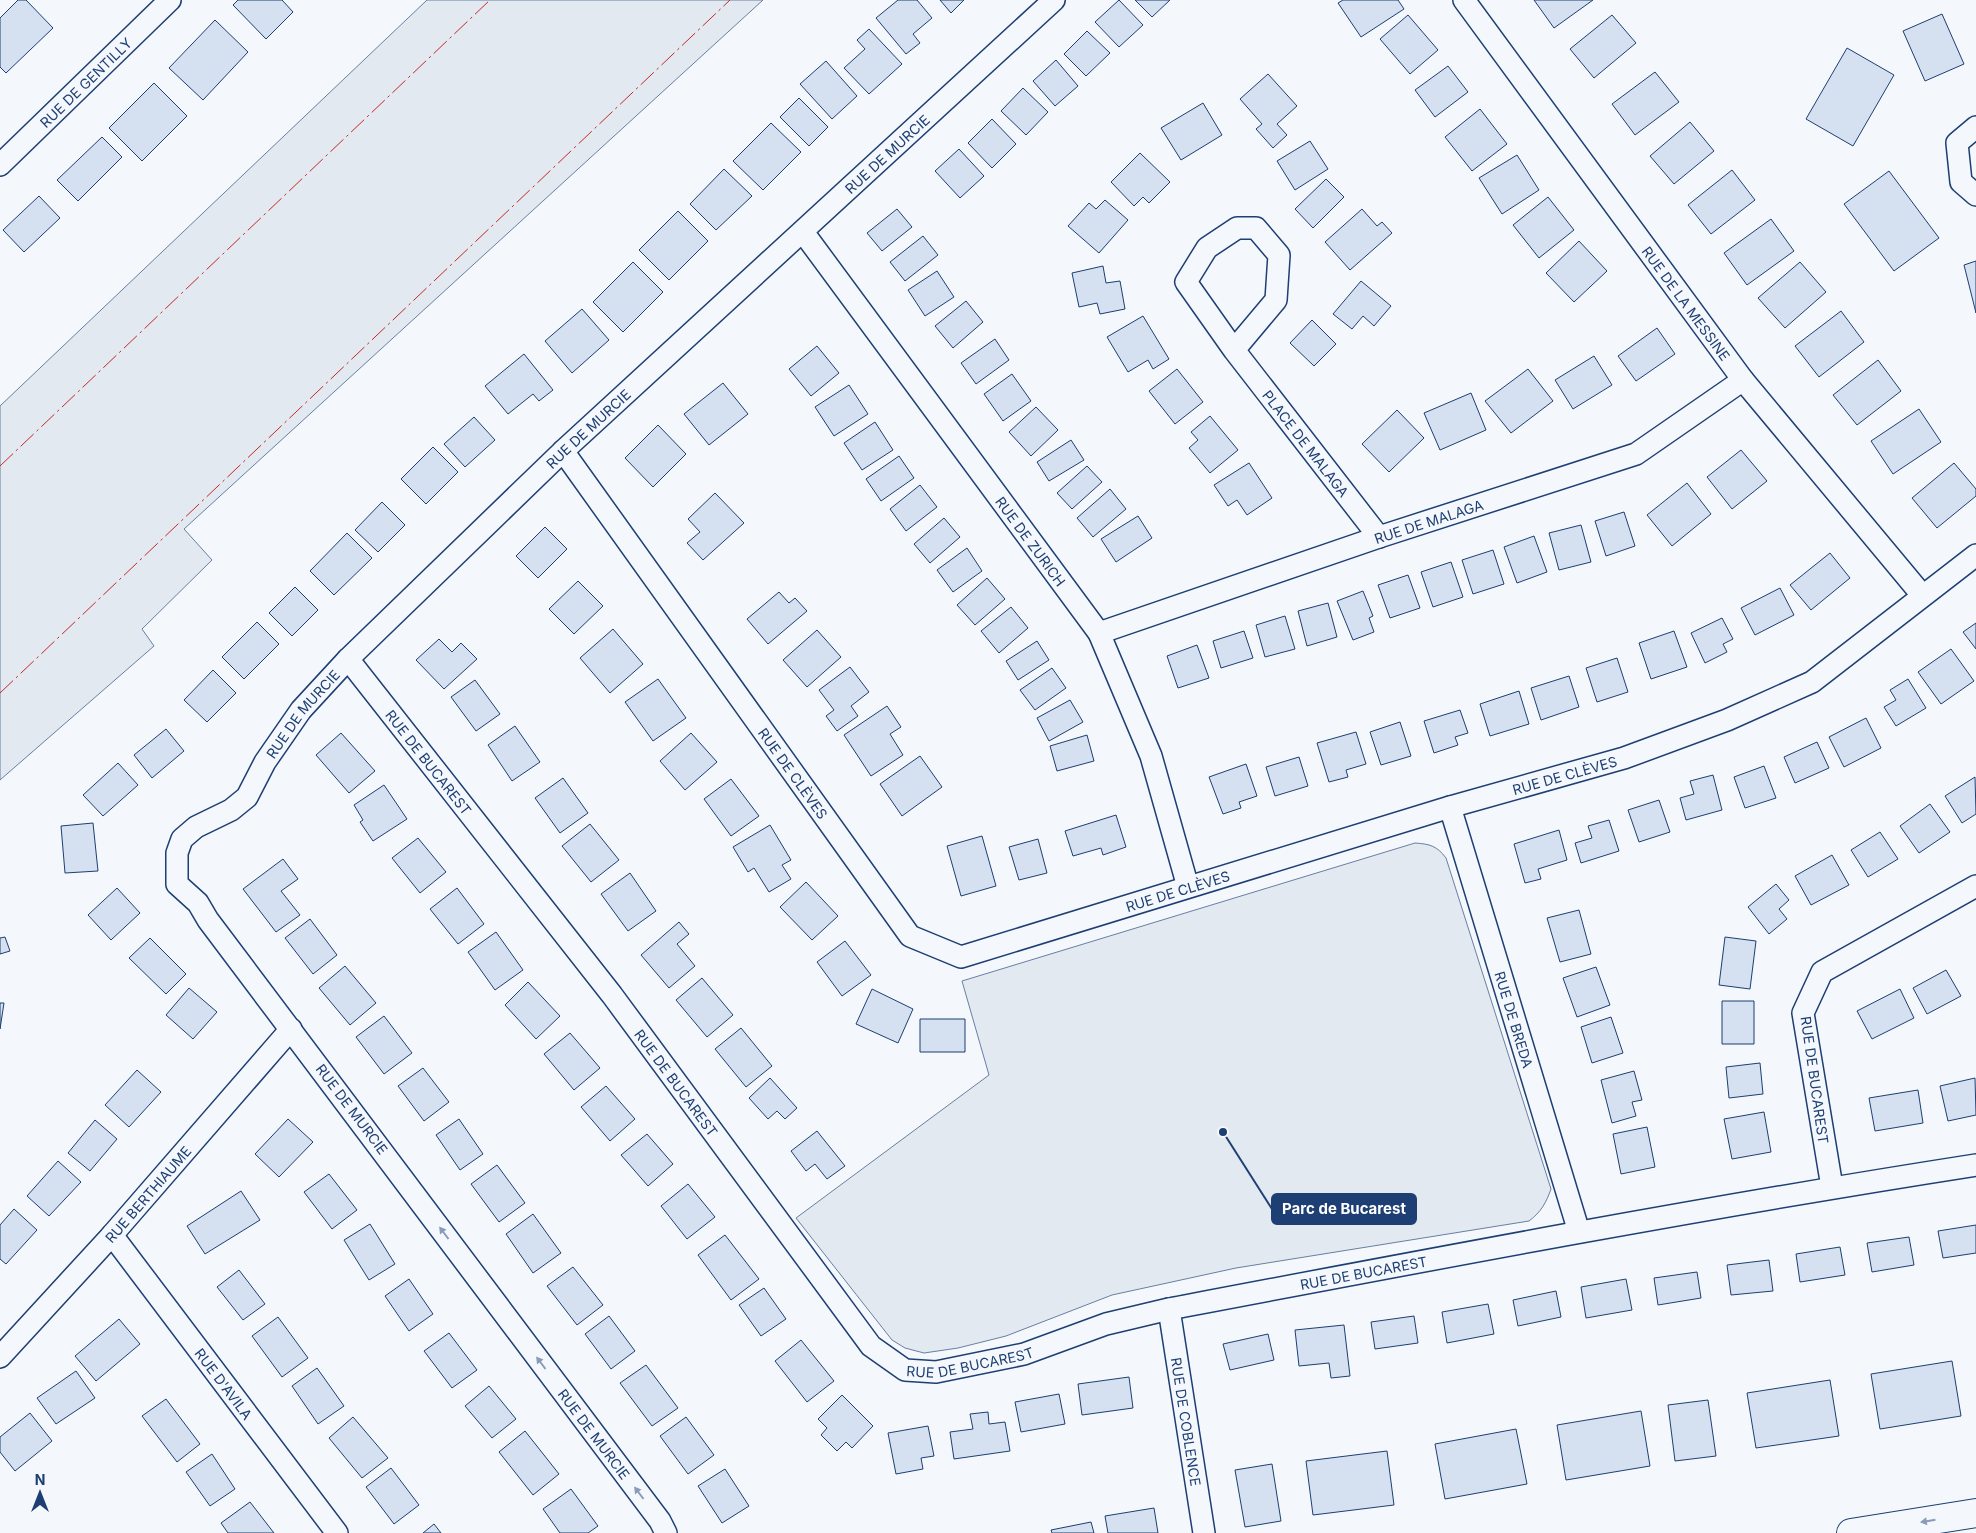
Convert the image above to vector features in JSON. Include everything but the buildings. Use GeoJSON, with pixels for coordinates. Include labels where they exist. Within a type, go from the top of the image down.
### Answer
{"type":"FeatureCollection","features":[{"type":"Feature","properties":{"kind":"main road"},"geometry":{"type":"LineString","coordinates":[[1851,1533],[1976,1513]]}},
{"type":"Feature","properties":{"kind":"street","name":"RUE DE GENTILLY"},"geometry":{"type":"LineString","coordinates":[[0,165],[170,0]]}},
{"type":"Feature","properties":{"kind":"street","name":"RUE DE MURCIE"},"geometry":{"type":"LineString","coordinates":[[666,1533],[660,1521],[208,920],[198,903],[177,884],[177,853],[182,839],[196,827],[231,810],[247,797],[265,762],[301,710],[348,659],[563,451],[1054,0]]}},
{"type":"Feature","properties":{"kind":"street","name":"RUE DE LA MESSINE"},"geometry":{"type":"LineString","coordinates":[[1464,0],[1743,380],[1922,595]]}},
{"type":"Feature","properties":{"kind":"street"},"geometry":{"type":"LineString","coordinates":[[1976,127],[1957,142],[1961,182],[1976,195]]}},
{"type":"Feature","properties":{"kind":"street","name":"PLACE DE MALAGA"},"geometry":{"type":"LineString","coordinates":[[1234,350],[1276,300],[1279,255],[1256,228],[1237,228],[1207,248],[1186,282],[1234,350],[1379,537]]}},
{"type":"Feature","properties":{"kind":"street","name":"RUE DE ZURICH"},"geometry":{"type":"LineString","coordinates":[[802,232],[1099,633],[1151,756],[1188,887]]}},
{"type":"Feature","properties":{"kind":"street","name":"RUE DE MALAGA"},"geometry":{"type":"LineString","coordinates":[[1099,633],[1379,537],[1636,454],[1743,380]]}},
{"type":"Feature","properties":{"kind":"street","name":"RUE DE CLÈVES"},"geometry":{"type":"LineString","coordinates":[[563,451],[910,936],[961,957],[1450,807],[1624,758],[1727,720],[1812,682],[1976,555]]}},
{"type":"Feature","properties":{"kind":"street","name":"RUE DE BUCAREST"},"geometry":{"type":"LineString","coordinates":[[348,659],[612,996],[871,1346],[905,1370],[936,1372],[1024,1354],[1106,1324],[1169,1309],[1579,1232],[1832,1187],[1976,1165]]}},
{"type":"Feature","properties":{"kind":"street","name":"RUE DE BREDA"},"geometry":{"type":"LineString","coordinates":[[1450,807],[1579,1232]]}},
{"type":"Feature","properties":{"kind":"street","name":"RUE DE BUCAREST"},"geometry":{"type":"LineString","coordinates":[[1832,1187],[1803,1013],[1822,972],[1976,886]]}},
{"type":"Feature","properties":{"kind":"street","name":"RUE BERTHIAUME"},"geometry":{"type":"LineString","coordinates":[[0,1357],[112,1235],[291,1028]]}},
{"type":"Feature","properties":{"kind":"street","name":"RUE D'AVILA"},"geometry":{"type":"LineString","coordinates":[[112,1235],[337,1533]]}},
{"type":"Feature","properties":{"kind":"street","name":"RUE DE COBLENCE"},"geometry":{"type":"LineString","coordinates":[[1169,1309],[1204,1533]]}},
{"type":"Feature","properties":{"kind":"shaded area"},"geometry":{"type":"Polygon","coordinates":[[[427,0],[763,0],[184,529],[212,560],[142,629],[154,646],[0,780],[0,406],[427,0]]]}},
{"type":"Feature","properties":{"kind":"shaded area"},"geometry":{"type":"Polygon","coordinates":[[[1415,843],[1433,846],[1446,858],[1551,1189],[1543,1207],[1529,1221],[1236,1268],[1112,1295],[1006,1336],[958,1348],[924,1353],[905,1348],[892,1340],[796,1218],[989,1075],[962,981],[1415,843]]]}},
{"type":"Feature","properties":{"kind":"power"},"geometry":{"type":"LineString","coordinates":[[0,466],[490,0]]}},
{"type":"Feature","properties":{"kind":"power"},"geometry":{"type":"LineString","coordinates":[[0,693],[730,0]]}},
{"type":"Feature","properties":{"kind":"place","name":"Parc de Bucarest"},"geometry":{"type":"Point","coordinates":[1223,1132]}}]}
